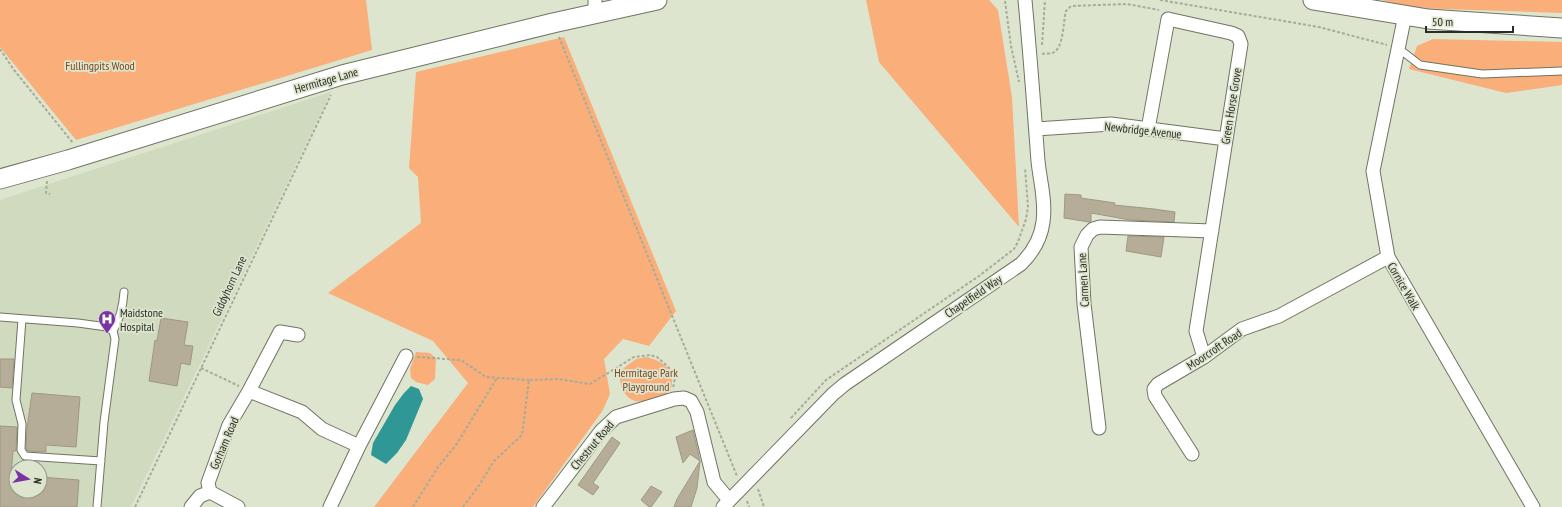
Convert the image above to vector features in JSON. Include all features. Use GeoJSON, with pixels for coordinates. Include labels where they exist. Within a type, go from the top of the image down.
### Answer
{"type":"FeatureCollection","features":[{"type":"Feature","properties":{"kind":"main road","name":"Hermitage Lane"},"geometry":{"type":"LineString","coordinates":[[0,179],[83,156],[342,75],[553,23],[595,7],[657,0]]}},
{"type":"Feature","properties":{"kind":"main road"},"geometry":{"type":"LineString","coordinates":[[1313,0],[1428,19],[1562,28]]}},
{"type":"Feature","properties":{"kind":"street","name":"Chapelfield Way"},"geometry":{"type":"LineString","coordinates":[[726,504],[833,394],[845,384],[1021,264],[1028,257],[1040,235],[1044,208],[1039,174],[1025,0]]}},
{"type":"Feature","properties":{"kind":"street","name":"Cornice Walk"},"geometry":{"type":"LineString","coordinates":[[1405,15],[1373,170],[1388,257],[1533,507]]}},
{"type":"Feature","properties":{"kind":"street"},"geometry":{"type":"LineString","coordinates":[[1148,129],[1168,19]]}},
{"type":"Feature","properties":{"kind":"street","name":"Green Horse Grove"},"geometry":{"type":"LineString","coordinates":[[1168,19],[1231,32],[1238,36],[1241,44],[1196,331],[1204,357]]}},
{"type":"Feature","properties":{"kind":"street","name":"Newbridge Avenue"},"geometry":{"type":"LineString","coordinates":[[1036,129],[1111,124],[1226,139]]}},
{"type":"Feature","properties":{"kind":"street","name":"Carmen Lane"},"geometry":{"type":"LineString","coordinates":[[1099,428],[1084,304],[1081,247],[1087,235],[1100,227],[1212,232]]}},
{"type":"Feature","properties":{"kind":"street","name":"Moorcroft Road"},"geometry":{"type":"LineString","coordinates":[[1192,454],[1155,396],[1154,389],[1158,384],[1204,357],[1242,329],[1279,316],[1388,257]]}},
{"type":"Feature","properties":{"kind":"street","name":"Gorham Road"},"geometry":{"type":"LineString","coordinates":[[210,492],[208,483],[229,425],[280,332],[298,335]]}},
{"type":"Feature","properties":{"kind":"street"},"geometry":{"type":"LineString","coordinates":[[330,507],[359,446],[406,356]]}},
{"type":"Feature","properties":{"kind":"street"},"geometry":{"type":"LineString","coordinates":[[249,391],[302,412],[322,429],[359,446]]}},
{"type":"Feature","properties":{"kind":"street","name":"Chestnut Road"},"geometry":{"type":"LineString","coordinates":[[543,507],[602,431],[616,417],[674,399],[684,398],[691,401],[695,406],[714,482],[726,504]]}},
{"type":"Feature","properties":{"kind":"street"},"geometry":{"type":"LineString","coordinates":[[191,507],[200,496],[210,492],[238,507]]}},
{"type":"Feature","properties":{"kind":"lane"},"geometry":{"type":"LineString","coordinates":[[1398,48],[1420,65],[1482,74],[1562,71]]}},
{"type":"Feature","properties":{"kind":"lane"},"geometry":{"type":"LineString","coordinates":[[113,331],[118,322],[124,292]]}},
{"type":"Feature","properties":{"kind":"lane"},"geometry":{"type":"LineString","coordinates":[[0,317],[78,323],[107,327],[113,331],[115,339],[110,367],[97,507]]}},
{"type":"Feature","properties":{"kind":"lane"},"geometry":{"type":"LineString","coordinates":[[22,319],[16,400],[22,424],[21,450],[25,456],[101,461]]}},
{"type":"Feature","properties":{"kind":"path"},"geometry":{"type":"LineString","coordinates":[[1042,46],[1045,0]]}},
{"type":"Feature","properties":{"kind":"path"},"geometry":{"type":"LineString","coordinates":[[1160,0],[1319,27],[1398,48]]}},
{"type":"Feature","properties":{"kind":"path"},"geometry":{"type":"LineString","coordinates":[[1005,1],[1011,46],[1020,88]]}},
{"type":"Feature","properties":{"kind":"path"},"geometry":{"type":"LineString","coordinates":[[1042,61],[1042,54],[1053,53],[1058,49],[1066,11],[1071,6],[1127,4],[1159,10],[1168,19]]}},
{"type":"Feature","properties":{"kind":"path"},"geometry":{"type":"LineString","coordinates":[[553,23],[742,489]]}},
{"type":"Feature","properties":{"kind":"path"},"geometry":{"type":"LineString","coordinates":[[0,49],[14,70],[83,156]]}},
{"type":"Feature","properties":{"kind":"path","name":"Giddyhorn Lane"},"geometry":{"type":"LineString","coordinates":[[135,507],[322,111],[342,75]]}},
{"type":"Feature","properties":{"kind":"path"},"geometry":{"type":"LineString","coordinates":[[789,420],[826,380],[979,276],[1014,249],[1023,231],[1028,207],[1025,167]]}},
{"type":"Feature","properties":{"kind":"path"},"geometry":{"type":"LineString","coordinates":[[47,177],[48,183],[46,193],[50,194]]}},
{"type":"Feature","properties":{"kind":"path"},"geometry":{"type":"LineString","coordinates":[[406,356],[461,360],[486,377],[529,380],[558,379],[590,384],[634,357],[643,355],[657,357],[671,370],[674,378],[671,393],[674,399]]}},
{"type":"Feature","properties":{"kind":"path"},"geometry":{"type":"LineString","coordinates":[[200,368],[249,391]]}},
{"type":"Feature","properties":{"kind":"path"},"geometry":{"type":"LineString","coordinates":[[661,375],[671,370]]}},
{"type":"Feature","properties":{"kind":"path"},"geometry":{"type":"LineString","coordinates":[[413,507],[438,467],[456,445],[498,378]]}},
{"type":"Feature","properties":{"kind":"path"},"geometry":{"type":"LineString","coordinates":[[463,507],[478,488],[494,461],[522,435],[529,380]]}},
{"type":"Feature","properties":{"kind":"path"},"geometry":{"type":"LineString","coordinates":[[757,488],[764,507]]}},
{"type":"Feature","properties":{"kind":"path"},"geometry":{"type":"LineString","coordinates":[[742,504],[746,500],[749,507]]}},
{"type":"Feature","properties":{"kind":"shaded area","name":"Maidstone Hospital"},"geometry":{"type":"Polygon","coordinates":[[[331,92],[131,507],[0,507],[0,200],[331,92]]]}},
{"type":"Feature","properties":{"kind":"green space","name":"Fullingpits Wood"},"geometry":{"type":"Polygon","coordinates":[[[0,0],[366,0],[372,50],[76,140],[0,47],[0,0]]]}},
{"type":"Feature","properties":{"kind":"green space"},"geometry":{"type":"Polygon","coordinates":[[[866,0],[989,0],[998,10],[1012,97],[1019,227],[879,62],[866,0]]]}},
{"type":"Feature","properties":{"kind":"green space"},"geometry":{"type":"Polygon","coordinates":[[[1382,0],[1562,0],[1562,13],[1414,8],[1382,0]]]}},
{"type":"Feature","properties":{"kind":"green space"},"geometry":{"type":"Polygon","coordinates":[[[564,37],[676,311],[649,346],[623,339],[604,359],[610,394],[603,410],[533,507],[374,507],[468,383],[433,341],[328,293],[421,223],[418,177],[409,168],[416,72],[564,37]]]}},
{"type":"Feature","properties":{"kind":"green space"},"geometry":{"type":"Polygon","coordinates":[[[1433,39],[1562,42],[1562,85],[1506,93],[1409,69],[1417,46],[1433,39]]]}},
{"type":"Feature","properties":{"kind":"green space"},"geometry":{"type":"Polygon","coordinates":[[[416,352],[430,353],[436,358],[435,379],[428,385],[416,382],[411,378],[410,369],[416,352]]]}},
{"type":"Feature","properties":{"kind":"green space","name":"Hermitage Park Playground"},"geometry":{"type":"Polygon","coordinates":[[[646,357],[656,360],[664,365],[670,372],[672,382],[670,395],[648,403],[635,401],[627,396],[622,389],[620,376],[620,371],[636,359],[646,357]]]}},
{"type":"Feature","properties":{"kind":"water"},"geometry":{"type":"Polygon","coordinates":[[[411,386],[419,389],[423,399],[406,440],[397,453],[386,464],[371,455],[373,443],[395,405],[411,386]]]}},
{"type":"Feature","properties":{"kind":"building"},"geometry":{"type":"Polygon","coordinates":[[[1065,194],[1081,195],[1081,198],[1115,203],[1114,205],[1175,212],[1174,222],[1130,220],[1091,213],[1091,221],[1089,222],[1064,218],[1065,194]]]}},
{"type":"Feature","properties":{"kind":"building"},"geometry":{"type":"Polygon","coordinates":[[[1128,236],[1164,237],[1161,257],[1126,251],[1128,236]]]}},
{"type":"Feature","properties":{"kind":"building"},"geometry":{"type":"Polygon","coordinates":[[[161,318],[188,322],[184,345],[193,346],[190,365],[181,363],[177,386],[149,381],[155,340],[157,341],[161,318]]]}},
{"type":"Feature","properties":{"kind":"building"},"geometry":{"type":"Polygon","coordinates":[[[0,359],[14,359],[12,388],[0,387],[0,359]]]}},
{"type":"Feature","properties":{"kind":"building"},"geometry":{"type":"Polygon","coordinates":[[[32,393],[80,397],[76,447],[46,445],[46,452],[28,451],[26,449],[27,428],[32,393]]]}},
{"type":"Feature","properties":{"kind":"building"},"geometry":{"type":"Polygon","coordinates":[[[0,426],[17,427],[16,451],[13,451],[12,459],[8,459],[8,499],[48,499],[48,478],[79,480],[77,507],[0,507],[0,426]]]}},
{"type":"Feature","properties":{"kind":"building"},"geometry":{"type":"Polygon","coordinates":[[[693,430],[700,461],[690,454],[683,463],[676,437],[693,430]]]}},
{"type":"Feature","properties":{"kind":"building"},"geometry":{"type":"Polygon","coordinates":[[[612,437],[620,443],[593,483],[599,487],[593,495],[578,485],[612,437]]]}},
{"type":"Feature","properties":{"kind":"building"},"geometry":{"type":"Polygon","coordinates":[[[700,461],[697,488],[691,507],[674,507],[677,499],[700,461]]]}},
{"type":"Feature","properties":{"kind":"building"},"geometry":{"type":"Polygon","coordinates":[[[651,486],[662,492],[651,507],[649,507],[641,500],[651,486]]]}},
{"type":"Feature","properties":{"kind":"place","name":"Maidstone Hospital"},"geometry":{"type":"Point","coordinates":[107,334]}}]}
